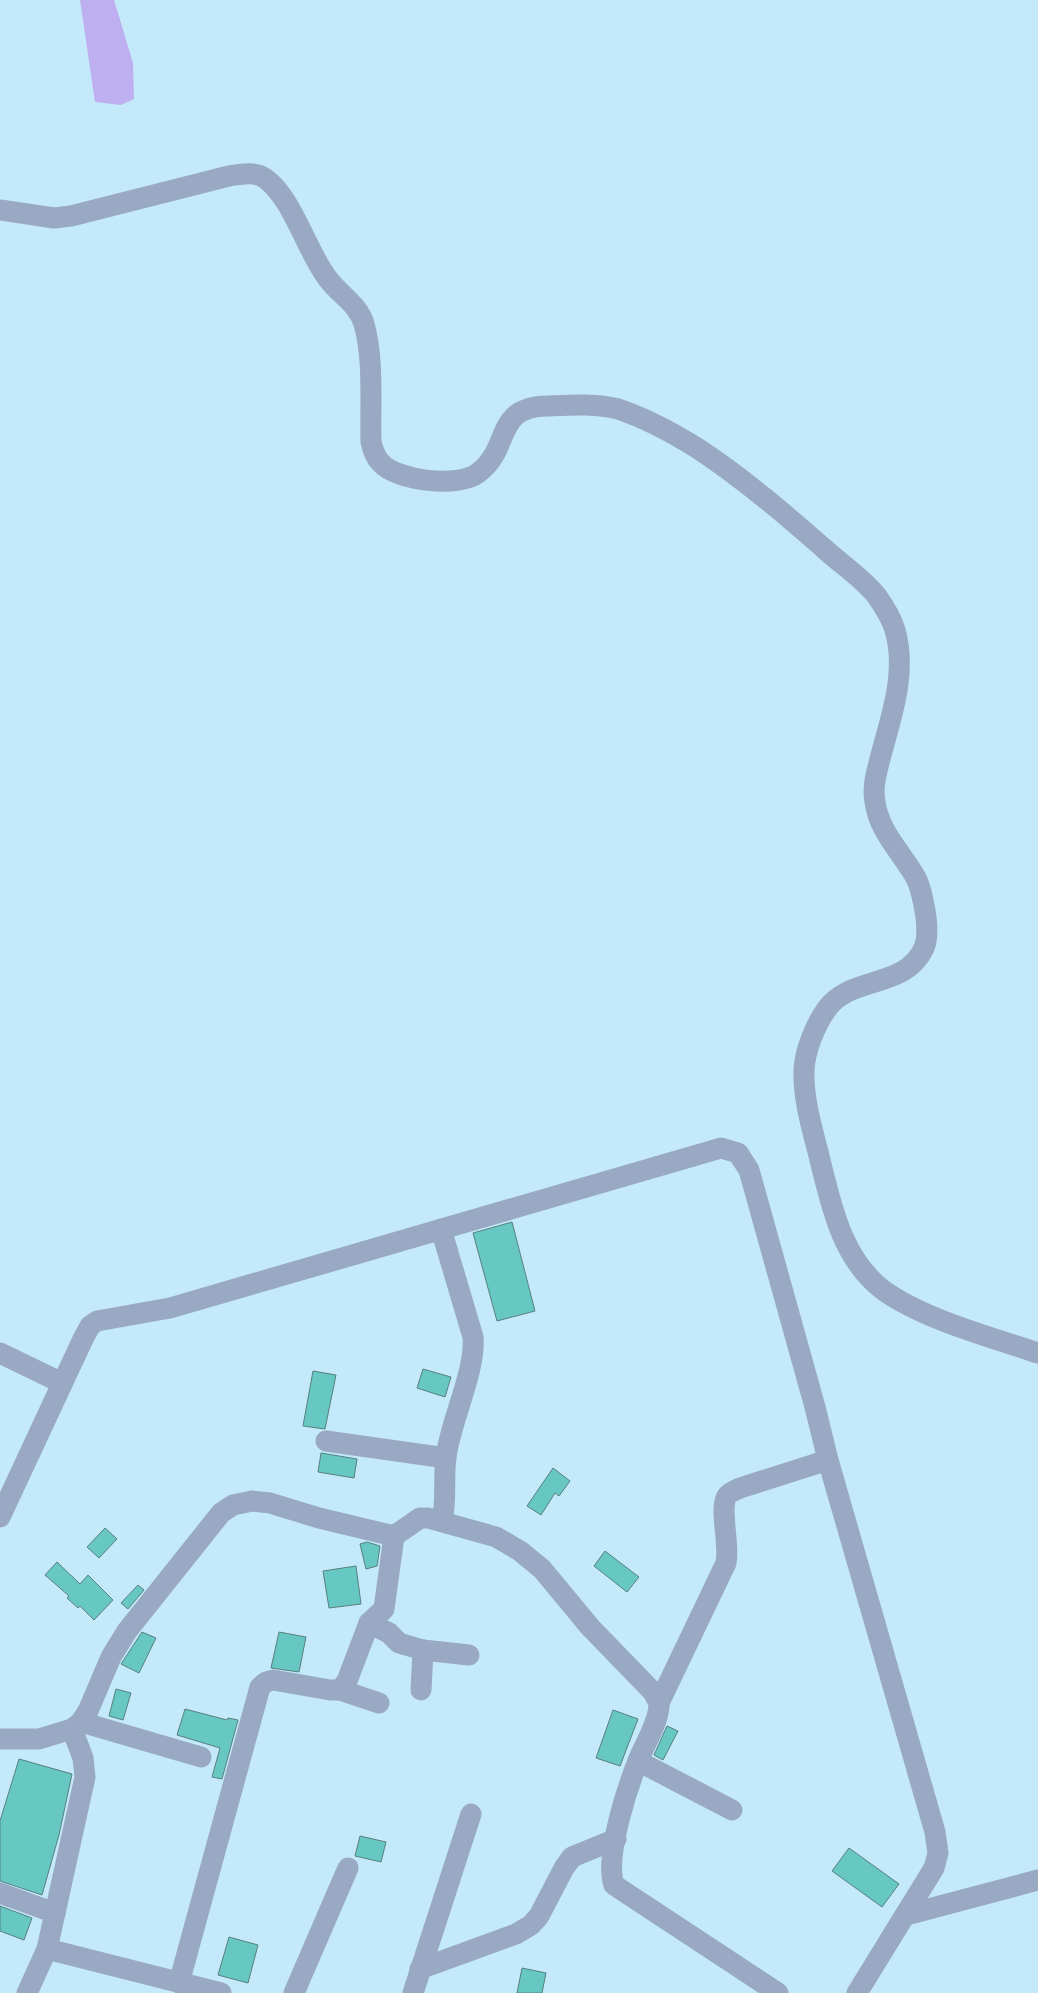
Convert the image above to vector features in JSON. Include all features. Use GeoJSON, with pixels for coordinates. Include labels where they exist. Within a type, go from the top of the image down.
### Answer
{"type":"FeatureCollection","features":[{"type":"Feature","properties":{"kind":"street"},"geometry":{"type":"LineString","coordinates":[[0,210],[54,218],[229,176],[260,175],[268,181],[282,198],[329,281],[358,312],[363,321],[368,338],[371,442],[375,455],[382,465],[391,472],[408,478],[457,481],[471,478],[490,462],[509,421],[515,413],[541,406],[613,408],[644,420],[697,448],[814,540],[873,592],[887,611],[894,627],[901,665],[874,782],[875,805],[883,828],[917,881],[923,898],[927,933],[925,946],[913,965],[898,975],[839,996],[828,1006],[806,1057],[804,1086],[807,1110],[831,1205],[840,1232],[859,1265],[871,1279],[904,1302],[946,1321],[1038,1353]]}},
{"type":"Feature","properties":{"kind":"street"},"geometry":{"type":"LineString","coordinates":[[0,1516],[83,1339],[90,1326],[97,1321],[170,1308],[721,1148],[738,1153],[749,1170],[828,1460],[935,1832],[938,1853],[934,1868],[857,1993]]}},
{"type":"Feature","properties":{"kind":"street"},"geometry":{"type":"LineString","coordinates":[[441,1229],[472,1337],[474,1352],[453,1420],[446,1458],[446,1505],[442,1521]]}},
{"type":"Feature","properties":{"kind":"street"},"geometry":{"type":"LineString","coordinates":[[0,1353],[62,1383]]}},
{"type":"Feature","properties":{"kind":"street"},"geometry":{"type":"LineString","coordinates":[[326,1441],[446,1458]]}},
{"type":"Feature","properties":{"kind":"street"},"geometry":{"type":"LineString","coordinates":[[778,1993],[614,1885],[610,1873],[616,1839],[638,1761],[657,1715],[659,1703],[726,1563],[729,1550],[724,1503],[728,1494],[740,1488],[828,1460]]}},
{"type":"Feature","properties":{"kind":"street"},"geometry":{"type":"LineString","coordinates":[[0,1739],[39,1739],[76,1726],[88,1711],[111,1658],[127,1631],[220,1513],[233,1505],[252,1501],[270,1503],[320,1518],[394,1536]]}},
{"type":"Feature","properties":{"kind":"street"},"geometry":{"type":"LineString","coordinates":[[340,1690],[347,1681],[369,1623],[384,1609],[394,1536],[420,1518],[442,1521],[496,1538],[520,1551],[542,1569],[590,1627],[653,1692],[659,1703]]}},
{"type":"Feature","properties":{"kind":"street"},"geometry":{"type":"LineString","coordinates":[[369,1623],[389,1633],[399,1643],[423,1650],[468,1655]]}},
{"type":"Feature","properties":{"kind":"street"},"geometry":{"type":"LineString","coordinates":[[421,1690],[423,1650]]}},
{"type":"Feature","properties":{"kind":"street"},"geometry":{"type":"LineString","coordinates":[[179,1983],[260,1687],[266,1682],[273,1680],[340,1690],[379,1703]]}},
{"type":"Feature","properties":{"kind":"street"},"geometry":{"type":"LineString","coordinates":[[76,1726],[201,1757]]}},
{"type":"Feature","properties":{"kind":"street"},"geometry":{"type":"LineString","coordinates":[[26,1993],[47,1949],[85,1777],[76,1726]]}},
{"type":"Feature","properties":{"kind":"street"},"geometry":{"type":"LineString","coordinates":[[638,1761],[732,1810]]}},
{"type":"Feature","properties":{"kind":"street"},"geometry":{"type":"LineString","coordinates":[[413,1993],[471,1814]]}},
{"type":"Feature","properties":{"kind":"street"},"geometry":{"type":"LineString","coordinates":[[420,1969],[516,1934],[531,1925],[539,1916],[564,1868],[572,1857],[616,1839]]}},
{"type":"Feature","properties":{"kind":"street"},"geometry":{"type":"LineString","coordinates":[[294,1993],[348,1868]]}},
{"type":"Feature","properties":{"kind":"street"},"geometry":{"type":"LineString","coordinates":[[906,1916],[1038,1880]]}},
{"type":"Feature","properties":{"kind":"street"},"geometry":{"type":"LineString","coordinates":[[0,1893],[54,1913]]}},
{"type":"Feature","properties":{"kind":"street"},"geometry":{"type":"LineString","coordinates":[[47,1949],[221,1993]]}},
{"type":"Feature","properties":{"kind":"shaded area"},"geometry":{"type":"Polygon","coordinates":[[[80,0],[114,0],[133,63],[134,99],[121,105],[95,102],[80,0]]]}},
{"type":"Feature","properties":{"kind":"building"},"geometry":{"type":"Polygon","coordinates":[[[512,1222],[535,1311],[497,1321],[473,1233],[512,1222]]]}},
{"type":"Feature","properties":{"kind":"building"},"geometry":{"type":"Polygon","coordinates":[[[423,1369],[451,1377],[445,1397],[417,1388],[423,1369]]]}},
{"type":"Feature","properties":{"kind":"building"},"geometry":{"type":"Polygon","coordinates":[[[313,1371],[336,1375],[325,1429],[303,1426],[313,1371]]]}},
{"type":"Feature","properties":{"kind":"building"},"geometry":{"type":"Polygon","coordinates":[[[321,1453],[357,1459],[354,1478],[318,1472],[321,1453]]]}},
{"type":"Feature","properties":{"kind":"building"},"geometry":{"type":"Polygon","coordinates":[[[553,1468],[570,1481],[559,1496],[555,1493],[541,1515],[527,1506],[553,1468]]]}},
{"type":"Feature","properties":{"kind":"building"},"geometry":{"type":"Polygon","coordinates":[[[105,1528],[117,1539],[99,1558],[87,1547],[105,1528]]]}},
{"type":"Feature","properties":{"kind":"building"},"geometry":{"type":"Polygon","coordinates":[[[367,1542],[380,1546],[377,1566],[366,1569],[360,1544],[367,1542]]]}},
{"type":"Feature","properties":{"kind":"building"},"geometry":{"type":"Polygon","coordinates":[[[605,1551],[639,1577],[627,1592],[594,1566],[605,1551]]]}},
{"type":"Feature","properties":{"kind":"building"},"geometry":{"type":"Polygon","coordinates":[[[57,1562],[80,1584],[88,1575],[113,1600],[94,1620],[80,1606],[78,1608],[67,1598],[69,1596],[45,1575],[57,1562]]]}},
{"type":"Feature","properties":{"kind":"building"},"geometry":{"type":"Polygon","coordinates":[[[356,1566],[361,1604],[329,1608],[323,1571],[356,1566]]]}},
{"type":"Feature","properties":{"kind":"building"},"geometry":{"type":"Polygon","coordinates":[[[138,1585],[144,1590],[128,1609],[121,1603],[138,1585]]]}},
{"type":"Feature","properties":{"kind":"building"},"geometry":{"type":"Polygon","coordinates":[[[142,1632],[156,1638],[139,1673],[121,1664],[142,1632]]]}},
{"type":"Feature","properties":{"kind":"building"},"geometry":{"type":"Polygon","coordinates":[[[279,1632],[306,1637],[299,1672],[271,1668],[279,1632]]]}},
{"type":"Feature","properties":{"kind":"building"},"geometry":{"type":"Polygon","coordinates":[[[116,1689],[131,1693],[123,1720],[109,1716],[116,1689]]]}},
{"type":"Feature","properties":{"kind":"building"},"geometry":{"type":"Polygon","coordinates":[[[185,1709],[227,1720],[228,1718],[238,1720],[222,1779],[212,1777],[220,1748],[177,1735],[185,1709]]]}},
{"type":"Feature","properties":{"kind":"building"},"geometry":{"type":"Polygon","coordinates":[[[613,1710],[638,1719],[620,1766],[596,1758],[613,1710]]]}},
{"type":"Feature","properties":{"kind":"building"},"geometry":{"type":"Polygon","coordinates":[[[667,1726],[678,1731],[663,1760],[654,1755],[667,1726]]]}},
{"type":"Feature","properties":{"kind":"building"},"geometry":{"type":"Polygon","coordinates":[[[19,1759],[72,1774],[59,1835],[42,1895],[0,1881],[0,1821],[19,1759]]]}},
{"type":"Feature","properties":{"kind":"building"},"geometry":{"type":"Polygon","coordinates":[[[360,1836],[386,1842],[381,1862],[355,1856],[360,1836]]]}},
{"type":"Feature","properties":{"kind":"building"},"geometry":{"type":"Polygon","coordinates":[[[849,1848],[899,1884],[882,1907],[832,1871],[849,1848]]]}},
{"type":"Feature","properties":{"kind":"building"},"geometry":{"type":"Polygon","coordinates":[[[0,1906],[32,1918],[24,1940],[0,1931],[0,1906]]]}},
{"type":"Feature","properties":{"kind":"building"},"geometry":{"type":"Polygon","coordinates":[[[229,1937],[258,1945],[248,1983],[218,1975],[229,1937]]]}},
{"type":"Feature","properties":{"kind":"building"},"geometry":{"type":"Polygon","coordinates":[[[522,1968],[546,1973],[542,1993],[517,1993],[522,1968]]]}}]}
